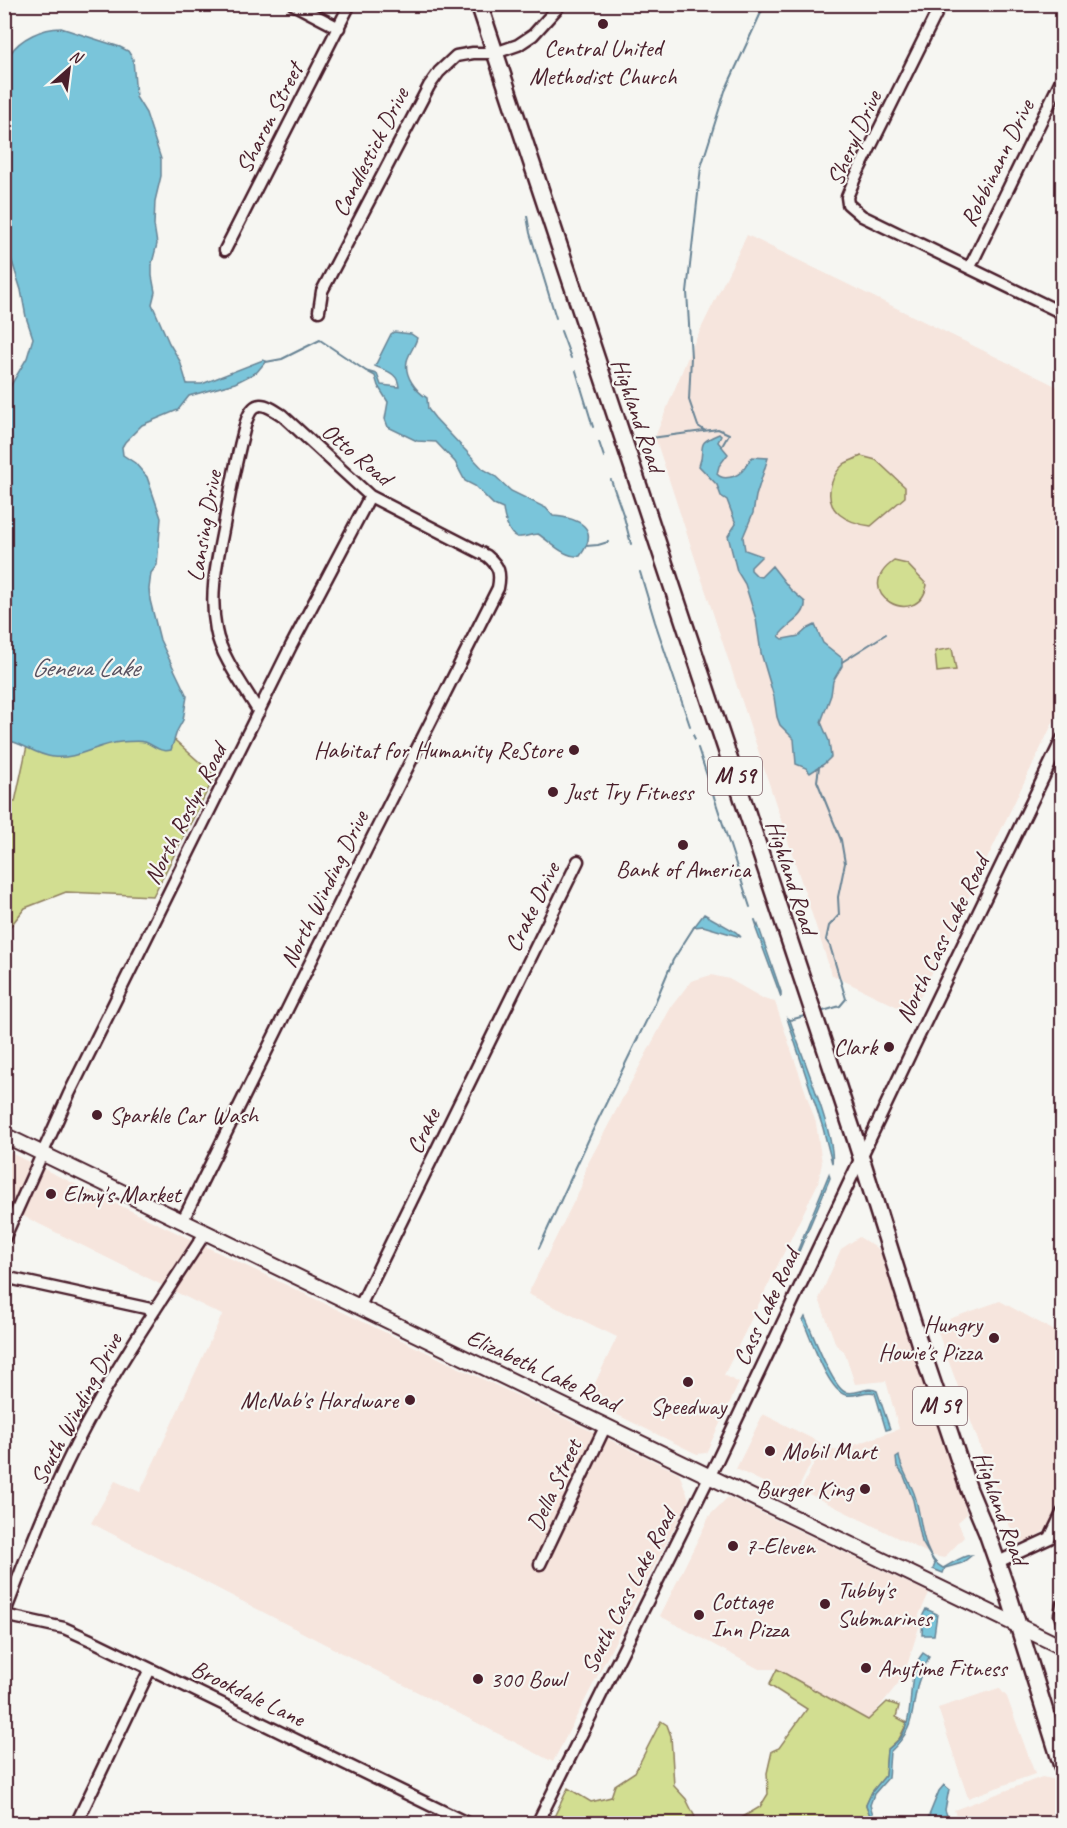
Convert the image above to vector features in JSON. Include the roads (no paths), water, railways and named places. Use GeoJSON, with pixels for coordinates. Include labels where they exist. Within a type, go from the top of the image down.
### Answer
{"type":"FeatureCollection","features":[{"type":"Feature","properties":{"kind":"highway","name":"Highland Road"},"geometry":{"type":"LineString","coordinates":[[479,4],[861,1158],[960,1465],[998,1562],[1018,1625]]}},
{"type":"Feature","properties":{"kind":"highway","name":"M 59"},"geometry":{"type":"LineString","coordinates":[[1018,1625],[1062,1766]]}},
{"type":"Feature","properties":{"kind":"main road","name":"Elizabeth Lake Road"},"geometry":{"type":"LineString","coordinates":[[4,1135],[1062,1647]]}},
{"type":"Feature","properties":{"kind":"street"},"geometry":{"type":"LineString","coordinates":[[293,4],[339,28]]}},
{"type":"Feature","properties":{"kind":"street","name":"Sharon Street"},"geometry":{"type":"LineString","coordinates":[[225,250],[351,4]]}},
{"type":"Feature","properties":{"kind":"street","name":"Candlestick Drive"},"geometry":{"type":"LineString","coordinates":[[319,311],[322,291],[429,86],[439,72],[456,56],[495,53],[518,45],[533,34],[561,4]]}},
{"type":"Feature","properties":{"kind":"street","name":"Sheryl Drive"},"geometry":{"type":"LineString","coordinates":[[940,4],[847,197],[848,204],[862,216],[970,267]]}},
{"type":"Feature","properties":{"kind":"street","name":"Robbinann Drive"},"geometry":{"type":"LineString","coordinates":[[970,267],[1062,78]]}},
{"type":"Feature","properties":{"kind":"street"},"geometry":{"type":"LineString","coordinates":[[970,267],[1062,313]]}},
{"type":"Feature","properties":{"kind":"street","name":"Otto Road"},"geometry":{"type":"LineString","coordinates":[[249,411],[256,405],[270,407],[370,496],[487,556],[496,564],[501,575]]}},
{"type":"Feature","properties":{"kind":"street","name":"Lansing Drive"},"geometry":{"type":"LineString","coordinates":[[249,411],[233,475],[213,579],[212,596],[216,632],[231,665],[259,712]]}},
{"type":"Feature","properties":{"kind":"street","name":"North Roslyn Road"},"geometry":{"type":"LineString","coordinates":[[4,1239],[69,1094],[259,712],[370,496]]}},
{"type":"Feature","properties":{"kind":"street","name":"North Winding Drive"},"geometry":{"type":"LineString","coordinates":[[182,1222],[498,588],[501,575]]}},
{"type":"Feature","properties":{"kind":"street","name":"North Cass Lake Road"},"geometry":{"type":"LineString","coordinates":[[861,1158],[1062,739]]}},
{"type":"Feature","properties":{"kind":"street","name":"Crake Drive"},"geometry":{"type":"LineString","coordinates":[[524,972],[578,861]]}},
{"type":"Feature","properties":{"kind":"street","name":"Crake"},"geometry":{"type":"LineString","coordinates":[[359,1308],[524,972]]}},
{"type":"Feature","properties":{"kind":"street","name":"Cass Lake Road"},"geometry":{"type":"LineString","coordinates":[[710,1475],[861,1158]]}},
{"type":"Feature","properties":{"kind":"street","name":"South Winding Drive"},"geometry":{"type":"LineString","coordinates":[[5,1615],[42,1520],[86,1424],[205,1233]]}},
{"type":"Feature","properties":{"kind":"street"},"geometry":{"type":"LineString","coordinates":[[4,1277],[155,1310]]}},
{"type":"Feature","properties":{"kind":"street","name":"Della Street"},"geometry":{"type":"LineString","coordinates":[[540,1564],[606,1425]]}},
{"type":"Feature","properties":{"kind":"street","name":"South Cass Lake Road"},"geometry":{"type":"LineString","coordinates":[[537,1824],[710,1475]]}},
{"type":"Feature","properties":{"kind":"street"},"geometry":{"type":"LineString","coordinates":[[998,1562],[1050,1538],[1062,1514]]}},
{"type":"Feature","properties":{"kind":"street"},"geometry":{"type":"LineString","coordinates":[[1062,1605],[1060,1612],[1062,1622]]}},
{"type":"Feature","properties":{"kind":"street","name":"Brookdale Lane"},"geometry":{"type":"LineString","coordinates":[[5,1615],[64,1629],[469,1824]]}},
{"type":"Feature","properties":{"kind":"street"},"geometry":{"type":"LineString","coordinates":[[76,1824],[150,1669]]}},
{"type":"Feature","properties":{"kind":"water","name":"Geneva Lake"},"geometry":{"type":"Polygon","coordinates":[[[61,28],[120,47],[128,51],[133,59],[136,97],[146,113],[161,159],[161,176],[155,201],[154,225],[157,244],[152,263],[155,292],[152,304],[169,343],[180,361],[187,384],[202,384],[263,360],[266,361],[257,372],[235,383],[189,396],[178,410],[142,425],[122,447],[123,455],[135,463],[147,477],[161,518],[157,565],[151,573],[150,600],[160,640],[187,696],[183,720],[171,750],[167,751],[145,742],[133,741],[112,743],[70,756],[53,757],[5,740],[5,395],[27,358],[33,338],[5,229],[5,73],[9,56],[20,43],[40,32],[61,28]]]}},
{"type":"Feature","properties":{"kind":"water"},"geometry":{"type":"Polygon","coordinates":[[[394,332],[411,334],[417,338],[407,361],[407,372],[415,387],[427,398],[428,409],[435,418],[483,469],[494,475],[511,491],[546,508],[553,516],[571,519],[584,526],[588,532],[588,538],[580,556],[563,552],[538,534],[519,537],[514,535],[507,525],[503,509],[494,505],[475,486],[465,481],[455,462],[436,442],[417,441],[388,427],[385,419],[388,402],[375,376],[366,371],[377,374],[381,385],[399,387],[394,375],[375,366],[394,332]]]}},
{"type":"Feature","properties":{"kind":"water"},"geometry":{"type":"Polygon","coordinates":[[[719,434],[721,436],[718,442],[728,454],[719,466],[717,474],[720,476],[726,478],[737,475],[752,457],[768,458],[753,513],[743,537],[745,550],[762,556],[751,567],[751,570],[761,577],[772,566],[790,589],[805,602],[803,612],[779,636],[783,639],[799,636],[815,625],[823,643],[842,658],[842,666],[833,681],[831,695],[821,722],[829,741],[831,757],[810,773],[806,768],[796,764],[794,739],[780,725],[777,717],[774,697],[761,653],[756,619],[745,584],[737,571],[728,536],[736,524],[727,500],[721,496],[717,485],[699,466],[703,443],[719,434]]]}},
{"type":"Feature","properties":{"kind":"water"},"geometry":{"type":"Polygon","coordinates":[[[704,914],[741,937],[703,926],[694,927],[704,914]]]}},
{"type":"Feature","properties":{"kind":"water"},"geometry":{"type":"Polygon","coordinates":[[[758,925],[781,992],[781,997],[756,929],[758,925]]]}},
{"type":"Feature","properties":{"kind":"water"},"geometry":{"type":"Polygon","coordinates":[[[787,1018],[790,1020],[823,1114],[829,1134],[832,1163],[823,1128],[787,1018]]]}},
{"type":"Feature","properties":{"kind":"water"},"geometry":{"type":"Polygon","coordinates":[[[829,1174],[830,1178],[794,1259],[829,1174]]]}},
{"type":"Feature","properties":{"kind":"water"},"geometry":{"type":"Polygon","coordinates":[[[805,1317],[828,1370],[840,1388],[849,1393],[869,1389],[877,1391],[890,1429],[886,1430],[875,1393],[846,1395],[833,1384],[821,1363],[803,1321],[805,1317]]]}},
{"type":"Feature","properties":{"kind":"water"},"geometry":{"type":"Polygon","coordinates":[[[899,1456],[915,1496],[923,1536],[930,1555],[943,1568],[972,1555],[962,1563],[945,1568],[943,1573],[933,1569],[935,1564],[922,1542],[913,1500],[904,1476],[897,1466],[896,1458],[899,1456]]]}},
{"type":"Feature","properties":{"kind":"water"},"geometry":{"type":"Polygon","coordinates":[[[926,1609],[937,1614],[934,1635],[922,1635],[923,1615],[926,1609]]]}},
{"type":"Feature","properties":{"kind":"water"},"geometry":{"type":"Polygon","coordinates":[[[923,1653],[929,1657],[918,1683],[911,1720],[904,1736],[890,1752],[888,1778],[874,1794],[870,1805],[874,1823],[870,1823],[871,1818],[866,1805],[872,1792],[885,1776],[887,1750],[901,1737],[906,1727],[914,1672],[923,1653]]]}},
{"type":"Feature","properties":{"kind":"water"},"geometry":{"type":"Polygon","coordinates":[[[944,1785],[949,1789],[945,1810],[950,1823],[926,1823],[939,1791],[944,1785]]]}},
{"type":"Feature","properties":{"kind":"waterway"},"geometry":{"type":"LineString","coordinates":[[704,430],[698,426],[689,400],[691,357],[687,292],[701,167],[725,91],[765,4]]}},
{"type":"Feature","properties":{"kind":"waterway"},"geometry":{"type":"LineString","coordinates":[[527,216],[556,318]]}},
{"type":"Feature","properties":{"kind":"waterway"},"geometry":{"type":"LineString","coordinates":[[561,331],[571,358]]}},
{"type":"Feature","properties":{"kind":"waterway"},"geometry":{"type":"LineString","coordinates":[[266,362],[282,359],[320,340],[366,371]]}},
{"type":"Feature","properties":{"kind":"waterway"},"geometry":{"type":"LineString","coordinates":[[576,371],[593,427]]}},
{"type":"Feature","properties":{"kind":"waterway"},"geometry":{"type":"LineString","coordinates":[[644,439],[718,429],[729,434],[722,446]]}},
{"type":"Feature","properties":{"kind":"waterway"},"geometry":{"type":"LineString","coordinates":[[599,442],[604,457]]}},
{"type":"Feature","properties":{"kind":"waterway"},"geometry":{"type":"LineString","coordinates":[[611,480],[631,544]]}},
{"type":"Feature","properties":{"kind":"waterway"},"geometry":{"type":"LineString","coordinates":[[586,546],[608,542]]}},
{"type":"Feature","properties":{"kind":"waterway"},"geometry":{"type":"LineString","coordinates":[[640,572],[690,726]]}},
{"type":"Feature","properties":{"kind":"waterway"},"geometry":{"type":"LineString","coordinates":[[842,662],[886,634]]}},
{"type":"Feature","properties":{"kind":"waterway"},"geometry":{"type":"LineString","coordinates":[[693,735],[695,739]]}},
{"type":"Feature","properties":{"kind":"waterway"},"geometry":{"type":"LineString","coordinates":[[698,748],[750,907]]}},
{"type":"Feature","properties":{"kind":"waterway"},"geometry":{"type":"LineString","coordinates":[[819,767],[817,781],[841,840],[845,863],[838,897],[839,915],[829,926],[826,940],[830,946],[846,999],[840,1006],[820,1012]]}},
{"type":"Feature","properties":{"kind":"waterway"},"geometry":{"type":"LineString","coordinates":[[755,920],[757,926]]}},
{"type":"Feature","properties":{"kind":"waterway"},"geometry":{"type":"LineString","coordinates":[[539,1248],[673,960],[694,927]]}},
{"type":"Feature","properties":{"kind":"waterway"},"geometry":{"type":"LineString","coordinates":[[790,1020],[808,1015]]}},
{"type":"Feature","properties":{"kind":"place","name":"Central United Methodist Church"},"geometry":{"type":"Point","coordinates":[603,24]}},
{"type":"Feature","properties":{"kind":"place","name":"Habitat for Humanity ReStore"},"geometry":{"type":"Point","coordinates":[574,750]}},
{"type":"Feature","properties":{"kind":"place","name":"Just Try Fitness"},"geometry":{"type":"Point","coordinates":[553,792]}},
{"type":"Feature","properties":{"kind":"place","name":"Bank of America"},"geometry":{"type":"Point","coordinates":[683,845]}},
{"type":"Feature","properties":{"kind":"place","name":"Clark"},"geometry":{"type":"Point","coordinates":[889,1047]}},
{"type":"Feature","properties":{"kind":"place","name":"Sparkle Car Wash"},"geometry":{"type":"Point","coordinates":[97,1115]}},
{"type":"Feature","properties":{"kind":"place","name":"Elmy's Market"},"geometry":{"type":"Point","coordinates":[51,1194]}},
{"type":"Feature","properties":{"kind":"place","name":"Hungry Howie's Pizza"},"geometry":{"type":"Point","coordinates":[994,1338]}},
{"type":"Feature","properties":{"kind":"place","name":"Speedway"},"geometry":{"type":"Point","coordinates":[688,1382]}},
{"type":"Feature","properties":{"kind":"place","name":"McNab's Hardware"},"geometry":{"type":"Point","coordinates":[410,1400]}},
{"type":"Feature","properties":{"kind":"place","name":"Mobil Mart"},"geometry":{"type":"Point","coordinates":[770,1451]}},
{"type":"Feature","properties":{"kind":"place","name":"Burger King"},"geometry":{"type":"Point","coordinates":[865,1489]}},
{"type":"Feature","properties":{"kind":"place","name":"7-Eleven"},"geometry":{"type":"Point","coordinates":[733,1546]}},
{"type":"Feature","properties":{"kind":"place","name":"Tubby's Submarines"},"geometry":{"type":"Point","coordinates":[825,1604]}},
{"type":"Feature","properties":{"kind":"place","name":"Cottage Inn Pizza"},"geometry":{"type":"Point","coordinates":[699,1615]}},
{"type":"Feature","properties":{"kind":"place","name":"Anytime Fitness"},"geometry":{"type":"Point","coordinates":[866,1668]}},
{"type":"Feature","properties":{"kind":"place","name":"300 Bowl"},"geometry":{"type":"Point","coordinates":[478,1679]}}]}
